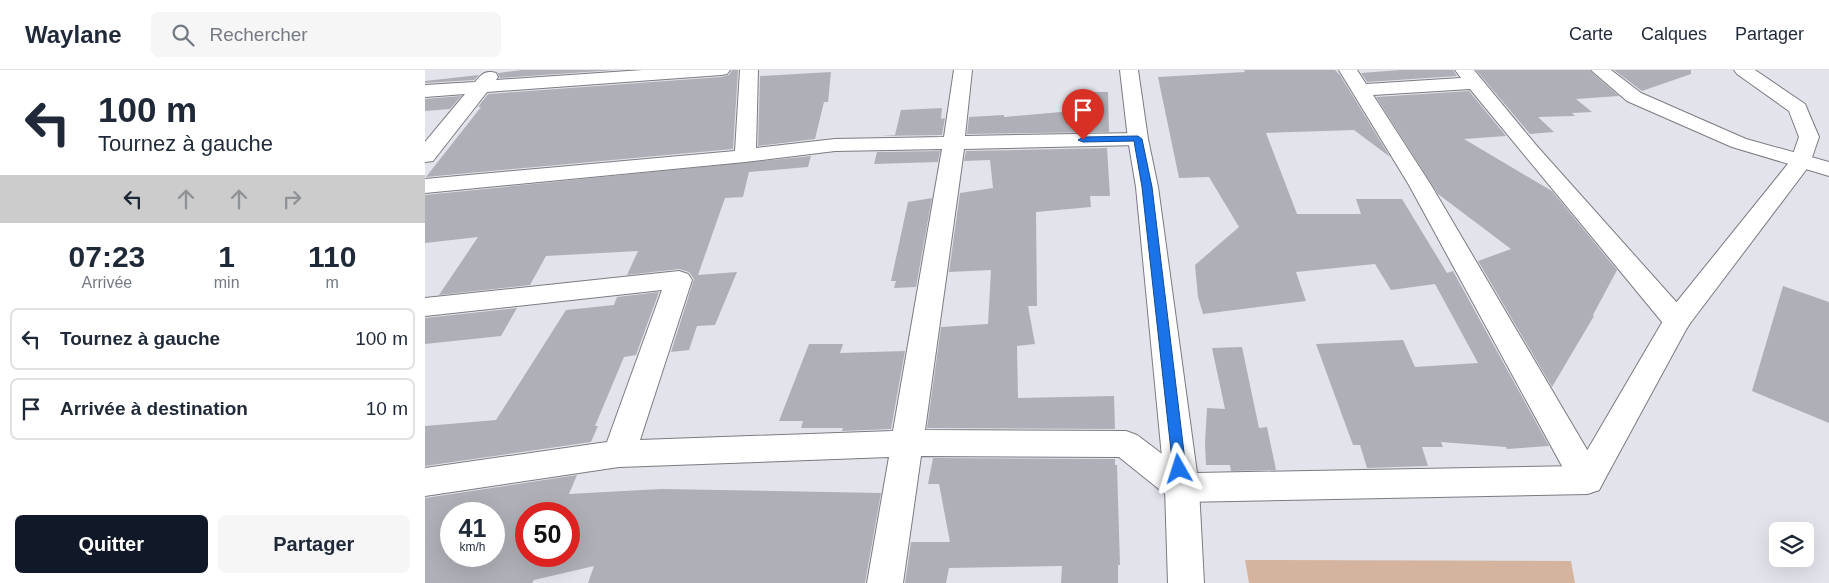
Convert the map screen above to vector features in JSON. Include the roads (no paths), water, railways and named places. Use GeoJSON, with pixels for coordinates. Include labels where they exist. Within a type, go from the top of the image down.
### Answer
{"type":"FeatureCollection","features":[{"type":"Feature","properties":{"kind":"street"},"geometry":{"type":"LineString","coordinates":[[425,156],[495,70]]}},
{"type":"Feature","properties":{"kind":"street"},"geometry":{"type":"LineString","coordinates":[[425,91],[721,70]]}},
{"type":"Feature","properties":{"kind":"street"},"geometry":{"type":"LineString","coordinates":[[745,156],[749,70]]}},
{"type":"Feature","properties":{"kind":"street"},"geometry":{"type":"LineString","coordinates":[[885,583],[954,142],[963,70]]}},
{"type":"Feature","properties":{"kind":"street"},"geometry":{"type":"LineString","coordinates":[[1129,70],[1138,139],[1147,187],[1182,488],[1186,583]]}},
{"type":"Feature","properties":{"kind":"street"},"geometry":{"type":"LineString","coordinates":[[1348,70],[1420,185],[1587,480]]}},
{"type":"Feature","properties":{"kind":"street"},"geometry":{"type":"LineString","coordinates":[[1600,70],[1634,97],[1739,142],[1829,170]]}},
{"type":"Feature","properties":{"kind":"street"},"geometry":{"type":"LineString","coordinates":[[1587,480],[1677,321],[1801,161],[1809,137],[1798,108],[1743,70]]}},
{"type":"Feature","properties":{"kind":"street"},"geometry":{"type":"LineString","coordinates":[[1362,90],[1469,77],[1677,321]]}},
{"type":"Feature","properties":{"kind":"street"},"geometry":{"type":"LineString","coordinates":[[425,186],[745,156],[835,145],[1138,139]]}},
{"type":"Feature","properties":{"kind":"street"},"geometry":{"type":"LineString","coordinates":[[425,307],[679,280],[619,454]]}},
{"type":"Feature","properties":{"kind":"street"},"geometry":{"type":"LineString","coordinates":[[425,482],[619,454],[907,443],[1126,444],[1182,488],[1587,480]]}}]}
